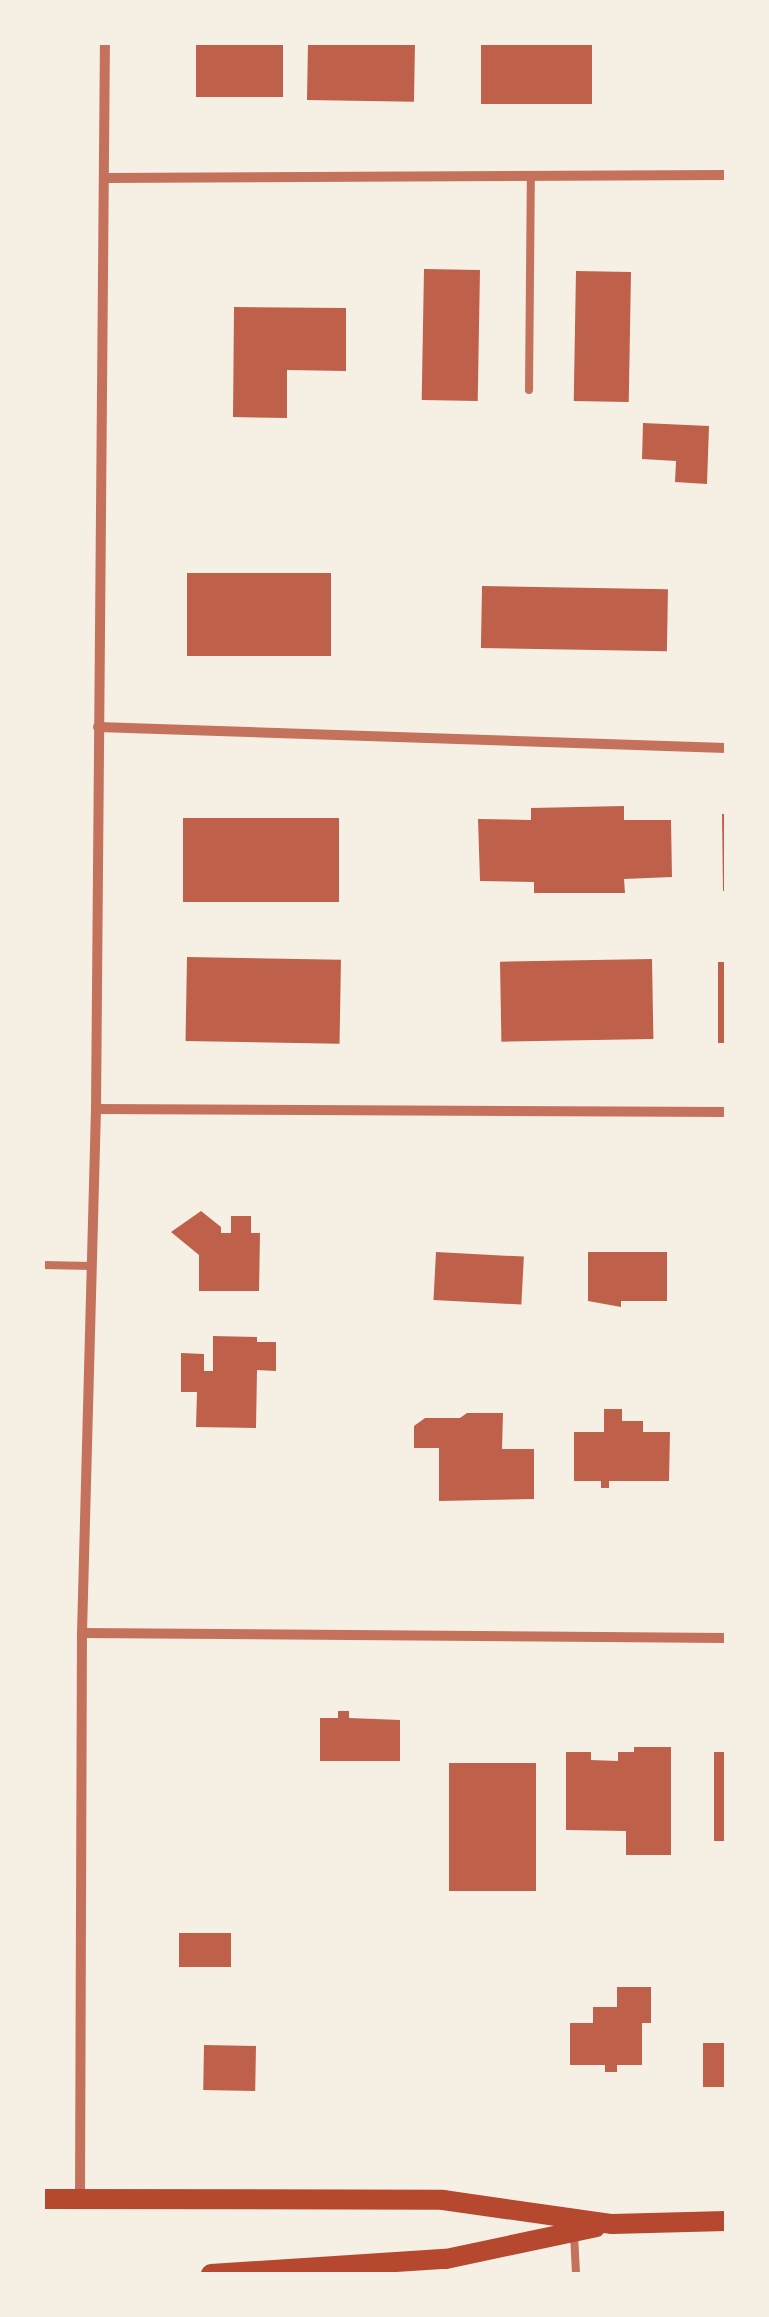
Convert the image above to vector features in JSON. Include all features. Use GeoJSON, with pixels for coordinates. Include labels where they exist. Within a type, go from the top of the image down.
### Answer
{"type":"FeatureCollection","features":[{"type":"Feature","properties":{"kind":"main road"},"geometry":{"type":"LineString","coordinates":[[42,2199],[443,2200],[612,2224],[726,2221]]}},
{"type":"Feature","properties":{"kind":"main road"},"geometry":{"type":"LineString","coordinates":[[211,2274],[426,2268],[612,2224]]}},
{"type":"Feature","properties":{"kind":"street"},"geometry":{"type":"LineString","coordinates":[[80,2198],[82,1633],[96,1109],[105,42]]}},
{"type":"Feature","properties":{"kind":"street"},"geometry":{"type":"LineString","coordinates":[[106,178],[726,175]]}},
{"type":"Feature","properties":{"kind":"street"},"geometry":{"type":"LineString","coordinates":[[98,727],[726,748]]}},
{"type":"Feature","properties":{"kind":"street"},"geometry":{"type":"LineString","coordinates":[[96,1109],[726,1112]]}},
{"type":"Feature","properties":{"kind":"street"},"geometry":{"type":"LineString","coordinates":[[82,1633],[726,1638]]}},
{"type":"Feature","properties":{"kind":"lane"},"geometry":{"type":"LineString","coordinates":[[529,390],[531,175]]}},
{"type":"Feature","properties":{"kind":"lane"},"geometry":{"type":"LineString","coordinates":[[42,1265],[92,1266]]}},
{"type":"Feature","properties":{"kind":"lane"},"geometry":{"type":"LineString","coordinates":[[574,2232],[576,2274]]}},
{"type":"Feature","properties":{"kind":"building"},"geometry":{"type":"Polygon","coordinates":[[[196,42],[283,42],[283,97],[196,97],[196,42]]]}},
{"type":"Feature","properties":{"kind":"building"},"geometry":{"type":"Polygon","coordinates":[[[308,42],[415,44],[414,102],[307,100],[308,42]]]}},
{"type":"Feature","properties":{"kind":"building"},"geometry":{"type":"Polygon","coordinates":[[[481,42],[592,42],[592,104],[481,104],[481,42]]]}},
{"type":"Feature","properties":{"kind":"building"},"geometry":{"type":"Polygon","coordinates":[[[424,269],[480,270],[478,401],[422,400],[424,269]]]}},
{"type":"Feature","properties":{"kind":"building"},"geometry":{"type":"Polygon","coordinates":[[[576,271],[631,272],[629,402],[574,401],[576,271]]]}},
{"type":"Feature","properties":{"kind":"building"},"geometry":{"type":"Polygon","coordinates":[[[234,307],[346,308],[346,371],[287,370],[287,418],[233,417],[234,307]]]}},
{"type":"Feature","properties":{"kind":"building"},"geometry":{"type":"Polygon","coordinates":[[[643,423],[709,426],[707,484],[675,482],[676,461],[642,459],[643,423]]]}},
{"type":"Feature","properties":{"kind":"building"},"geometry":{"type":"Polygon","coordinates":[[[187,573],[331,573],[331,656],[187,656],[187,573]]]}},
{"type":"Feature","properties":{"kind":"building"},"geometry":{"type":"Polygon","coordinates":[[[482,586],[668,589],[667,651],[481,648],[482,586]]]}},
{"type":"Feature","properties":{"kind":"building"},"geometry":{"type":"Polygon","coordinates":[[[624,806],[624,820],[671,820],[672,877],[624,879],[625,893],[534,893],[534,882],[480,881],[478,819],[531,820],[531,808],[624,806]]]}},
{"type":"Feature","properties":{"kind":"building"},"geometry":{"type":"Polygon","coordinates":[[[722,814],[726,814],[726,891],[723,891],[722,814]]]}},
{"type":"Feature","properties":{"kind":"building"},"geometry":{"type":"Polygon","coordinates":[[[183,818],[339,818],[339,902],[183,902],[183,818]]]}},
{"type":"Feature","properties":{"kind":"building"},"geometry":{"type":"Polygon","coordinates":[[[187,957],[341,960],[340,1044],[186,1041],[187,957]]]}},
{"type":"Feature","properties":{"kind":"building"},"geometry":{"type":"Polygon","coordinates":[[[652,959],[653,1039],[501,1042],[500,962],[652,959]]]}},
{"type":"Feature","properties":{"kind":"building"},"geometry":{"type":"Polygon","coordinates":[[[718,962],[726,962],[726,1043],[718,1043],[718,962]]]}},
{"type":"Feature","properties":{"kind":"building"},"geometry":{"type":"Polygon","coordinates":[[[201,1211],[221,1227],[221,1233],[231,1233],[231,1216],[251,1216],[251,1233],[260,1233],[259,1291],[199,1291],[199,1255],[171,1232],[201,1211]]]}},
{"type":"Feature","properties":{"kind":"building"},"geometry":{"type":"Polygon","coordinates":[[[436,1252],[524,1257],[521,1305],[433,1300],[436,1252]]]}},
{"type":"Feature","properties":{"kind":"building"},"geometry":{"type":"Polygon","coordinates":[[[588,1252],[667,1252],[667,1301],[621,1301],[621,1307],[588,1301],[588,1252]]]}},
{"type":"Feature","properties":{"kind":"building"},"geometry":{"type":"Polygon","coordinates":[[[213,1336],[257,1337],[257,1342],[276,1342],[276,1371],[257,1370],[256,1428],[196,1427],[197,1392],[181,1392],[181,1353],[204,1354],[204,1371],[213,1371],[213,1336]]]}},
{"type":"Feature","properties":{"kind":"building"},"geometry":{"type":"Polygon","coordinates":[[[604,1409],[622,1409],[622,1421],[643,1421],[643,1432],[670,1432],[669,1481],[609,1481],[609,1488],[601,1488],[601,1481],[574,1481],[574,1432],[604,1432],[604,1409]]]}},
{"type":"Feature","properties":{"kind":"building"},"geometry":{"type":"Polygon","coordinates":[[[467,1413],[503,1413],[502,1449],[534,1449],[534,1499],[439,1501],[439,1448],[414,1448],[414,1426],[425,1418],[460,1418],[467,1413]]]}},
{"type":"Feature","properties":{"kind":"building"},"geometry":{"type":"Polygon","coordinates":[[[338,1711],[349,1711],[349,1718],[400,1720],[400,1761],[320,1761],[320,1718],[338,1718],[338,1711]]]}},
{"type":"Feature","properties":{"kind":"building"},"geometry":{"type":"Polygon","coordinates":[[[634,1747],[671,1747],[671,1855],[626,1855],[626,1831],[566,1830],[566,1752],[591,1752],[591,1760],[618,1761],[618,1752],[634,1752],[634,1747]]]}},
{"type":"Feature","properties":{"kind":"building"},"geometry":{"type":"Polygon","coordinates":[[[714,1752],[726,1752],[726,1841],[714,1841],[714,1752]]]}},
{"type":"Feature","properties":{"kind":"building"},"geometry":{"type":"Polygon","coordinates":[[[449,1763],[536,1763],[536,1891],[449,1891],[449,1763]]]}},
{"type":"Feature","properties":{"kind":"building"},"geometry":{"type":"Polygon","coordinates":[[[179,1933],[231,1933],[231,1967],[179,1967],[179,1933]]]}},
{"type":"Feature","properties":{"kind":"building"},"geometry":{"type":"Polygon","coordinates":[[[617,1987],[651,1987],[651,2023],[642,2023],[642,2065],[617,2065],[617,2072],[605,2072],[605,2065],[570,2065],[570,2023],[593,2023],[593,2007],[617,2007],[617,1987]]]}},
{"type":"Feature","properties":{"kind":"building"},"geometry":{"type":"Polygon","coordinates":[[[703,2043],[726,2043],[726,2087],[703,2087],[703,2043]]]}},
{"type":"Feature","properties":{"kind":"building"},"geometry":{"type":"Polygon","coordinates":[[[204,2045],[256,2046],[255,2091],[203,2090],[204,2045]]]}}]}
